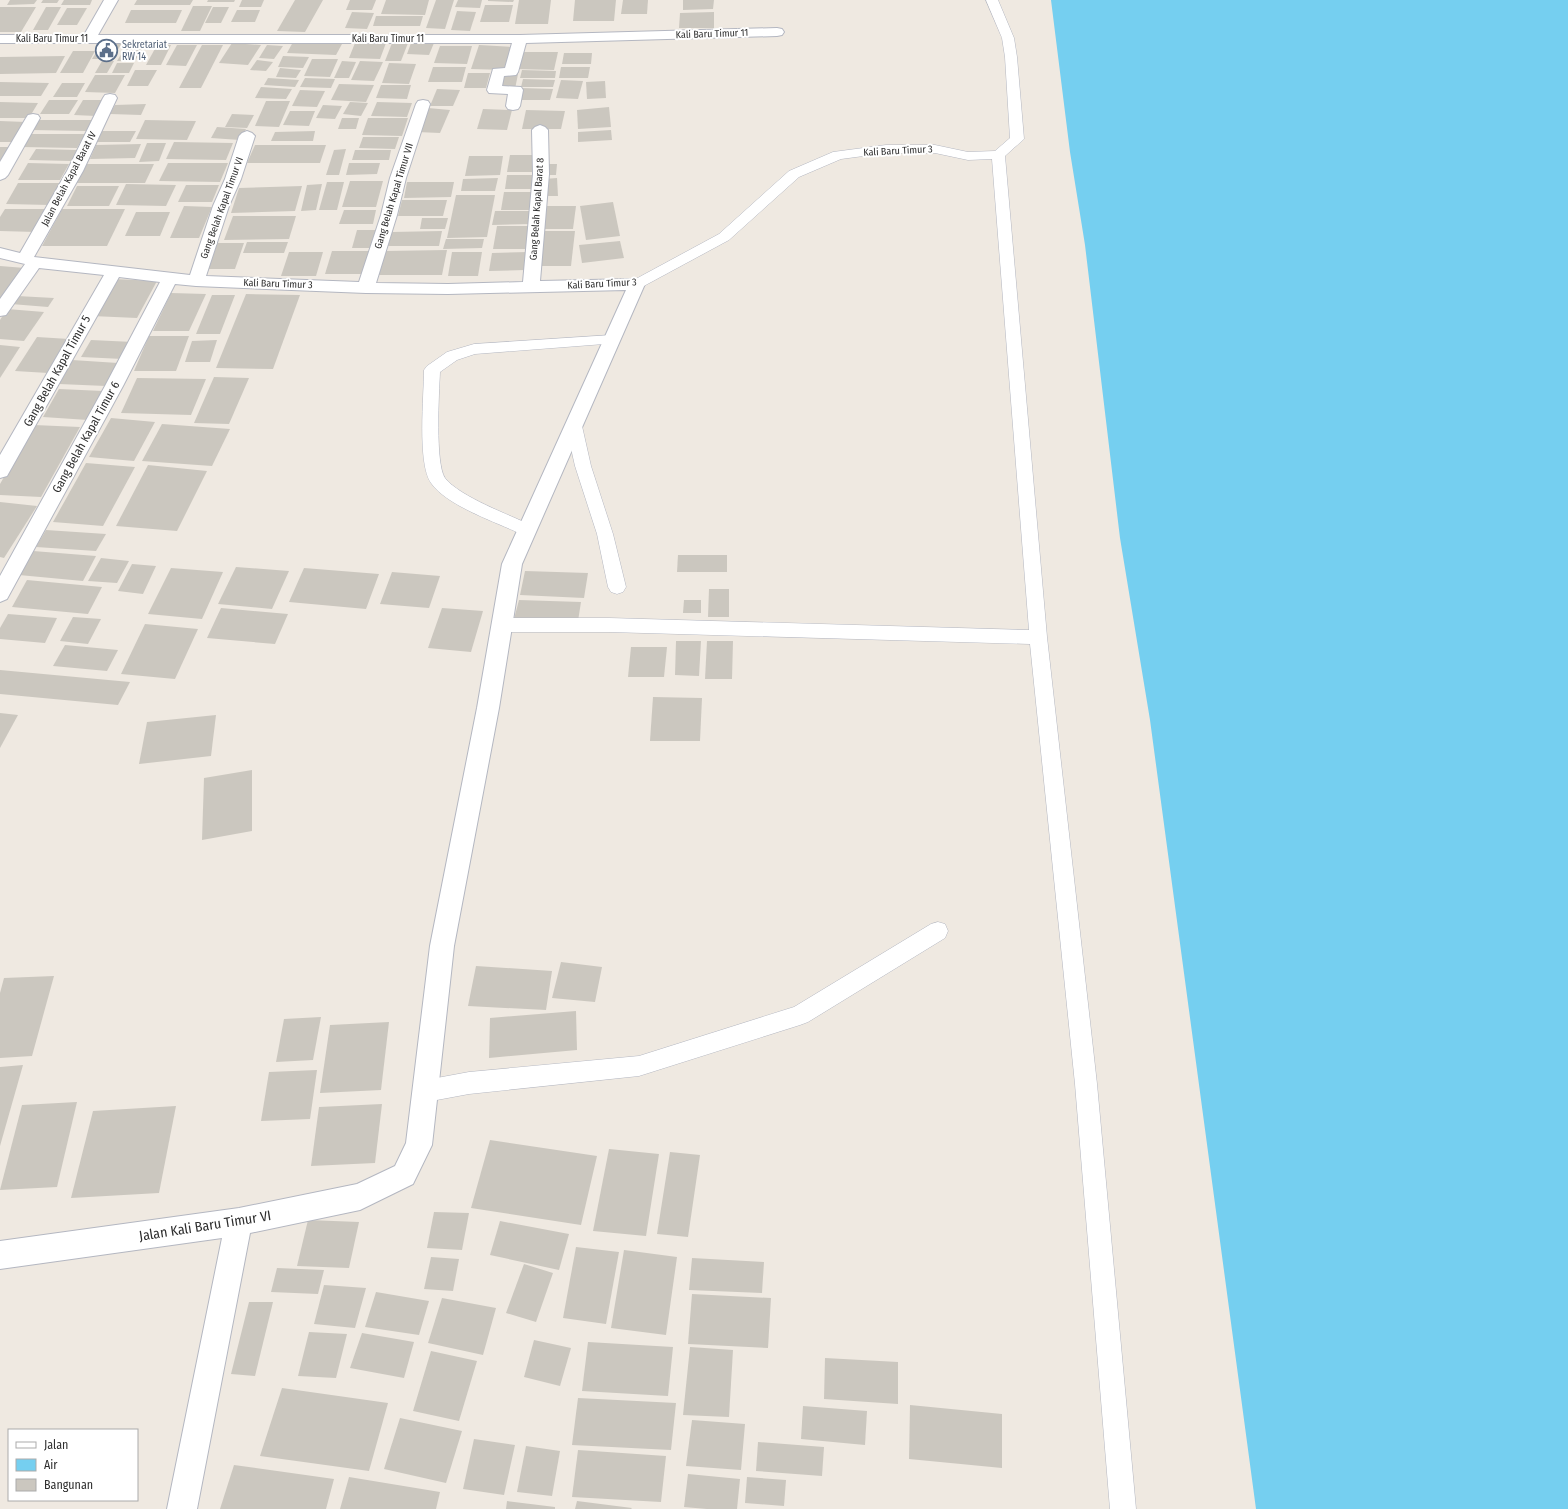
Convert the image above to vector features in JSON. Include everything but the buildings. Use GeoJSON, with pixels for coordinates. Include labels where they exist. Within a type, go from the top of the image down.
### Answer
{"type":"FeatureCollection","features":[{"type":"Feature","properties":{"kind":"street"},"geometry":{"type":"LineString","coordinates":[[89,39],[111,0]]}},
{"type":"Feature","properties":{"kind":"street","name":"Kali Baru Timur 11"},"geometry":{"type":"LineString","coordinates":[[0,39],[520,39],[777,32]]}},
{"type":"Feature","properties":{"kind":"street"},"geometry":{"type":"LineString","coordinates":[[512,106],[516,90],[494,90],[498,72],[511,72],[520,39]]}},
{"type":"Feature","properties":{"kind":"street","name":"Jalan Belah Kapal Barat IV"},"geometry":{"type":"LineString","coordinates":[[0,311],[30,260],[110,98]]}},
{"type":"Feature","properties":{"kind":"street","name":"Gang Belah Kapal Timur VII"},"geometry":{"type":"LineString","coordinates":[[366,288],[389,215],[398,178],[423,104]]}},
{"type":"Feature","properties":{"kind":"street"},"geometry":{"type":"LineString","coordinates":[[0,175],[33,118]]}},
{"type":"Feature","properties":{"kind":"street","name":"Gang Belah Kapal Barat 8"},"geometry":{"type":"LineString","coordinates":[[531,287],[541,174],[540,130]]}},
{"type":"Feature","properties":{"kind":"street","name":"Gang Belah Kapal Timur VI"},"geometry":{"type":"LineString","coordinates":[[196,281],[221,206],[233,179],[247,136]]}},
{"type":"Feature","properties":{"kind":"street","name":"Kali Baru Timur 3"},"geometry":{"type":"LineString","coordinates":[[0,253],[30,260],[114,272],[196,281],[366,288],[448,289],[637,284]]}},
{"type":"Feature","properties":{"kind":"street","name":"Gang Belah Kapal Timur 5"},"geometry":{"type":"LineString","coordinates":[[0,471],[78,331],[114,272]]}},
{"type":"Feature","properties":{"kind":"street","name":"Gang Belah Kapal Timur 6"},"geometry":{"type":"LineString","coordinates":[[0,594],[114,386],[170,278]]}},
{"type":"Feature","properties":{"kind":"street"},"geometry":{"type":"LineString","coordinates":[[426,1091],[442,946],[488,708],[512,564],[637,284]]}},
{"type":"Feature","properties":{"kind":"street","name":"Jalan Kali Baru Timur VI"},"geometry":{"type":"LineString","coordinates":[[0,1255],[239,1222],[360,1197],[404,1175],[419,1146],[426,1091]]}},
{"type":"Feature","properties":{"kind":"street"},"geometry":{"type":"LineString","coordinates":[[182,1509],[239,1222]]}},
{"type":"Feature","properties":{"kind":"lane"},"geometry":{"type":"LineString","coordinates":[[992,0],[1008,38],[1011,57],[1017,139],[998,155],[1038,637],[1086,1084],[1124,1509]]}},
{"type":"Feature","properties":{"kind":"lane","name":"Kali Baru Timur 3"},"geometry":{"type":"LineString","coordinates":[[637,284],[724,237],[794,174],[838,155],[886,149],[935,149],[968,156],[998,155]]}},
{"type":"Feature","properties":{"kind":"lane"},"geometry":{"type":"LineString","coordinates":[[527,530],[452,494],[436,479],[432,459],[432,370],[452,356],[474,349],[612,340]]}},
{"type":"Feature","properties":{"kind":"lane"},"geometry":{"type":"LineString","coordinates":[[574,426],[583,466],[605,534],[617,587]]}},
{"type":"Feature","properties":{"kind":"lane"},"geometry":{"type":"LineString","coordinates":[[502,624],[863,631],[1038,637]]}},
{"type":"Feature","properties":{"kind":"lane"},"geometry":{"type":"LineString","coordinates":[[426,1091],[469,1083],[639,1066],[800,1015],[938,930]]}},
{"type":"Feature","properties":{"kind":"water"},"geometry":{"type":"Polygon","coordinates":[[[1051,0],[1568,0],[1568,1509],[1256,1509],[1150,720],[1120,538],[1085,245],[1070,152],[1051,0]]]}},
{"type":"Feature","properties":{"kind":"place","name":"Sekretariat RW 14"},"geometry":{"type":"Point","coordinates":[107,51]}}]}
